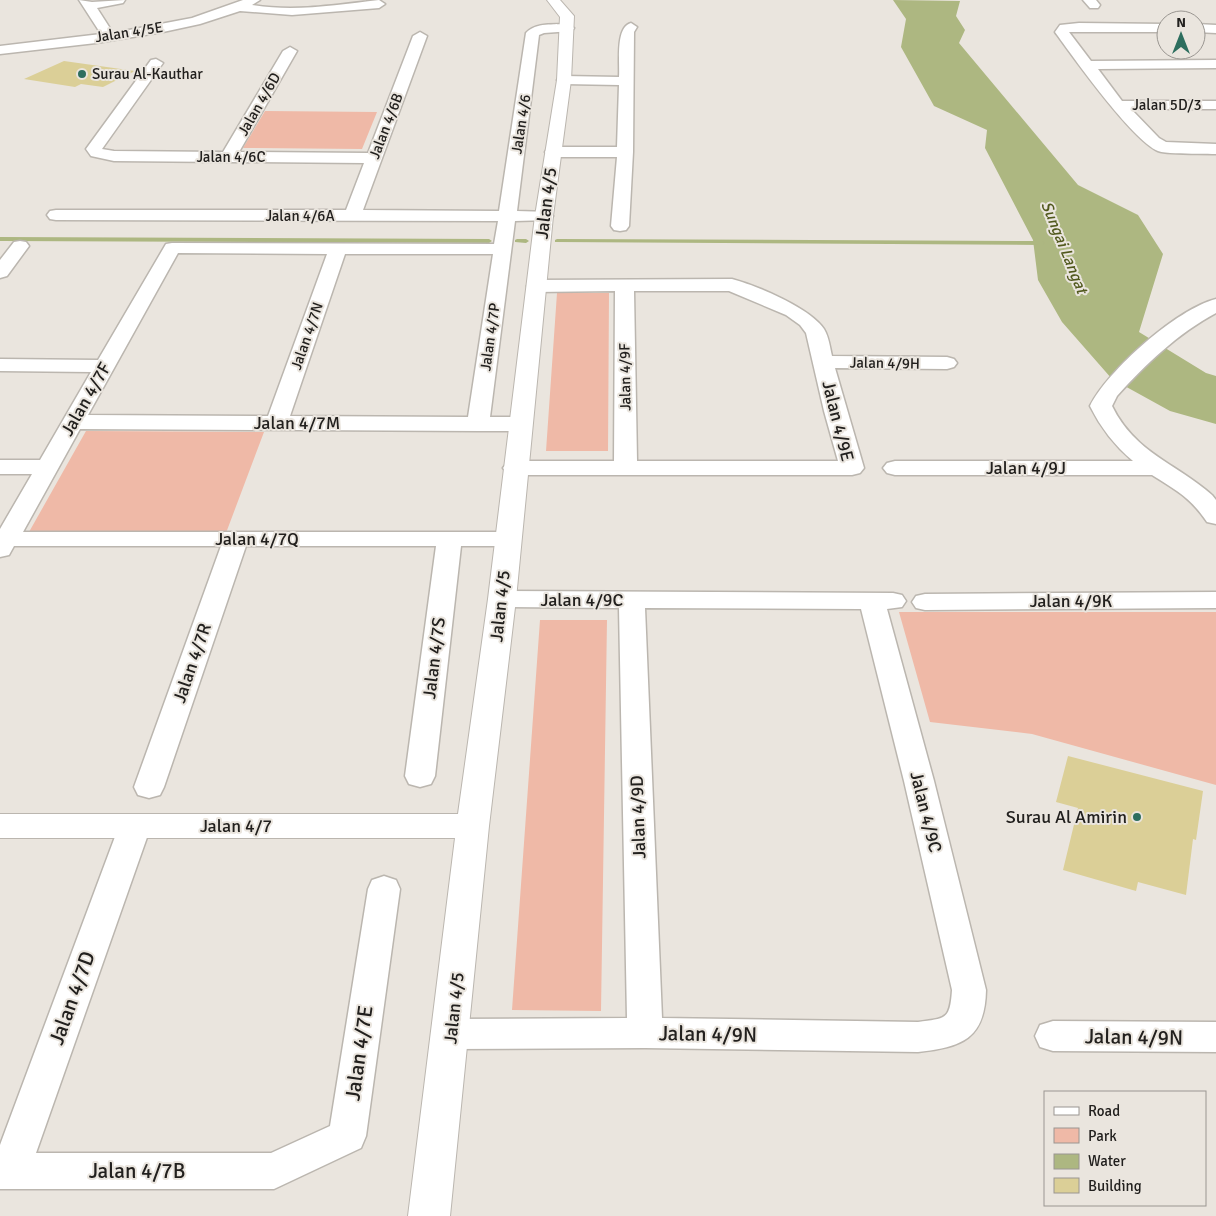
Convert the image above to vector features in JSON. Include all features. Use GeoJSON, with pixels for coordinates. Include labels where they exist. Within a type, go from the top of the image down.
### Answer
{"type":"FeatureCollection","features":[{"type":"Feature","properties":{"kind":"street"},"geometry":{"type":"LineString","coordinates":[[109,36],[87,3],[118,0]]}},
{"type":"Feature","properties":{"kind":"street","name":"Jalan 4/5E"},"geometry":{"type":"LineString","coordinates":[[0,50],[109,36],[197,21],[240,7],[254,0]]}},
{"type":"Feature","properties":{"kind":"street","name":"Jalan 4/5"},"geometry":{"type":"LineString","coordinates":[[428,1216],[451,1034],[473,826],[502,599],[507,539],[544,216],[564,80],[567,16],[554,0]]}},
{"type":"Feature","properties":{"kind":"street"},"geometry":{"type":"LineString","coordinates":[[240,7],[261,11],[293,12],[379,4]]}},
{"type":"Feature","properties":{"kind":"street"},"geometry":{"type":"LineString","coordinates":[[620,226],[625,152],[627,32],[630,27]]}},
{"type":"Feature","properties":{"kind":"street","name":"Jalan 4/6"},"geometry":{"type":"LineString","coordinates":[[502,249],[534,33],[541,29],[567,28]]}},
{"type":"Feature","properties":{"kind":"street"},"geometry":{"type":"LineString","coordinates":[[1156,28],[1065,28],[1062,32],[1118,105],[1153,141],[1163,147],[1216,149]]}},
{"type":"Feature","properties":{"kind":"street","name":"Jalan 4/6B"},"geometry":{"type":"LineString","coordinates":[[352,216],[420,36]]}},
{"type":"Feature","properties":{"kind":"street","name":"Jalan 4/6D"},"geometry":{"type":"LineString","coordinates":[[228,157],[290,51]]}},
{"type":"Feature","properties":{"kind":"street","name":"Jalan 4/6C"},"geometry":{"type":"LineString","coordinates":[[156,63],[95,146],[94,149],[97,153],[114,156],[374,158]]}},
{"type":"Feature","properties":{"kind":"street"},"geometry":{"type":"LineString","coordinates":[[1086,65],[1216,64]]}},
{"type":"Feature","properties":{"kind":"street"},"geometry":{"type":"LineString","coordinates":[[564,80],[626,81]]}},
{"type":"Feature","properties":{"kind":"street","name":"Jalan 5D/3"},"geometry":{"type":"LineString","coordinates":[[1118,105],[1216,104]]}},
{"type":"Feature","properties":{"kind":"street"},"geometry":{"type":"LineString","coordinates":[[553,152],[625,152]]}},
{"type":"Feature","properties":{"kind":"street","name":"Jalan 4/6A"},"geometry":{"type":"LineString","coordinates":[[56,215],[544,216]]}},
{"type":"Feature","properties":{"kind":"street"},"geometry":{"type":"LineString","coordinates":[[0,272],[20,246]]}},
{"type":"Feature","properties":{"kind":"street","name":"Jalan 4/7F"},"geometry":{"type":"LineString","coordinates":[[3,545],[172,248],[338,249]]}},
{"type":"Feature","properties":{"kind":"street"},"geometry":{"type":"LineString","coordinates":[[338,249],[502,249]]}},
{"type":"Feature","properties":{"kind":"street","name":"Jalan 4/7N"},"geometry":{"type":"LineString","coordinates":[[276,423],[338,249]]}},
{"type":"Feature","properties":{"kind":"street","name":"Jalan 4/7P"},"geometry":{"type":"LineString","coordinates":[[478,424],[502,249]]}},
{"type":"Feature","properties":{"kind":"street","name":"Jalan 4/9E"},"geometry":{"type":"LineString","coordinates":[[515,468],[852,468],[816,332],[807,321],[793,311],[732,286],[536,286]]}},
{"type":"Feature","properties":{"kind":"street","name":"Jalan 4/9F"},"geometry":{"type":"LineString","coordinates":[[624,286],[626,468]]}},
{"type":"Feature","properties":{"kind":"street"},"geometry":{"type":"LineString","coordinates":[[1216,305],[1192,317],[1166,335],[1107,394],[1102,406],[1107,421],[1129,448],[1199,496],[1216,516]]}},
{"type":"Feature","properties":{"kind":"street","name":"Jalan 4/9H"},"geometry":{"type":"LineString","coordinates":[[823,362],[946,363]]}},
{"type":"Feature","properties":{"kind":"street"},"geometry":{"type":"LineString","coordinates":[[0,365],[105,366]]}},
{"type":"Feature","properties":{"kind":"street","name":"Jalan 4/7M"},"geometry":{"type":"LineString","coordinates":[[73,422],[520,424]]}},
{"type":"Feature","properties":{"kind":"street"},"geometry":{"type":"LineString","coordinates":[[0,467],[47,467]]}},
{"type":"Feature","properties":{"kind":"street","name":"Jalan 4/9J"},"geometry":{"type":"LineString","coordinates":[[895,468],[1158,468]]}},
{"type":"Feature","properties":{"kind":"street","name":"Jalan 4/7Q"},"geometry":{"type":"LineString","coordinates":[[3,545],[236,539],[507,539]]}},
{"type":"Feature","properties":{"kind":"street","name":"Jalan 4/7R"},"geometry":{"type":"LineString","coordinates":[[149,787],[236,539]]}},
{"type":"Feature","properties":{"kind":"street","name":"Jalan 4/7S"},"geometry":{"type":"LineString","coordinates":[[420,776],[449,539]]}},
{"type":"Feature","properties":{"kind":"street","name":"Jalan 4/9C"},"geometry":{"type":"LineString","coordinates":[[502,599],[882,600],[919,781],[969,990],[970,1009],[962,1024]]}},
{"type":"Feature","properties":{"kind":"street","name":"Jalan 4/9D"},"geometry":{"type":"LineString","coordinates":[[632,600],[645,1033]]}},
{"type":"Feature","properties":{"kind":"street","name":"Jalan 4/9K"},"geometry":{"type":"LineString","coordinates":[[925,602],[1216,600]]}},
{"type":"Feature","properties":{"kind":"street","name":"Jalan 4/7"},"geometry":{"type":"LineString","coordinates":[[0,826],[473,826]]}},
{"type":"Feature","properties":{"kind":"street","name":"Jalan 4/7D"},"geometry":{"type":"LineString","coordinates":[[5,1171],[134,826]]}},
{"type":"Feature","properties":{"kind":"street","name":"Jalan 4/7E"},"geometry":{"type":"LineString","coordinates":[[274,1171],[347,1136],[384,889]]}},
{"type":"Feature","properties":{"kind":"street","name":"Jalan 4/9N"},"geometry":{"type":"LineString","coordinates":[[451,1034],[645,1033],[918,1037],[943,1034],[962,1024]]}},
{"type":"Feature","properties":{"kind":"street","name":"Jalan 4/9N"},"geometry":{"type":"LineString","coordinates":[[1053,1036],[1216,1037]]}},
{"type":"Feature","properties":{"kind":"street","name":"Jalan 4/7B"},"geometry":{"type":"LineString","coordinates":[[5,1171],[274,1171]]}},
{"type":"Feature","properties":{"kind":"green space"},"geometry":{"type":"Polygon","coordinates":[[[265,111],[377,112],[362,149],[243,148],[265,111]]]}},
{"type":"Feature","properties":{"kind":"green space"},"geometry":{"type":"Polygon","coordinates":[[[557,293],[609,293],[608,451],[546,451],[557,293]]]}},
{"type":"Feature","properties":{"kind":"green space"},"geometry":{"type":"Polygon","coordinates":[[[86,431],[264,432],[226,533],[29,532],[86,431]]]}},
{"type":"Feature","properties":{"kind":"green space"},"geometry":{"type":"Polygon","coordinates":[[[899,612],[1216,612],[1216,785],[1032,734],[930,722],[899,612]]]}},
{"type":"Feature","properties":{"kind":"green space"},"geometry":{"type":"Polygon","coordinates":[[[540,620],[607,620],[601,1011],[512,1010],[540,620]]]}},
{"type":"Feature","properties":{"kind":"water","name":"Sungai Langat"},"geometry":{"type":"Polygon","coordinates":[[[893,0],[960,1],[956,16],[965,30],[959,43],[1078,185],[1138,215],[1163,254],[1139,332],[1206,373],[1216,376],[1216,424],[1170,411],[1112,379],[1062,322],[1038,280],[1033,240],[985,148],[987,130],[934,106],[901,47],[906,19],[893,0]]]}},
{"type":"Feature","properties":{"kind":"building","name":"Surau Al-Kauthar"},"geometry":{"type":"Polygon","coordinates":[[[64,61],[135,71],[103,87],[81,84],[75,87],[24,79],[64,61]]]}},
{"type":"Feature","properties":{"kind":"building","name":"Surau Al Amirin"},"geometry":{"type":"Polygon","coordinates":[[[1068,756],[1203,791],[1196,840],[1193,839],[1186,895],[1138,882],[1136,891],[1063,870],[1078,808],[1056,802],[1068,756]]]}},
{"type":"Feature","properties":{"kind":"waterway"},"geometry":{"type":"LineString","coordinates":[[0,239],[489,241]]}},
{"type":"Feature","properties":{"kind":"waterway"},"geometry":{"type":"LineString","coordinates":[[517,241],[526,241]]}},
{"type":"Feature","properties":{"kind":"waterway"},"geometry":{"type":"LineString","coordinates":[[557,241],[1042,243]]}},
{"type":"Feature","properties":{"kind":"place","name":"Surau Al-Kauthar"},"geometry":{"type":"Point","coordinates":[82,74]}},
{"type":"Feature","properties":{"kind":"place","name":"Surau Al Amirin"},"geometry":{"type":"Point","coordinates":[1137,817]}}]}
